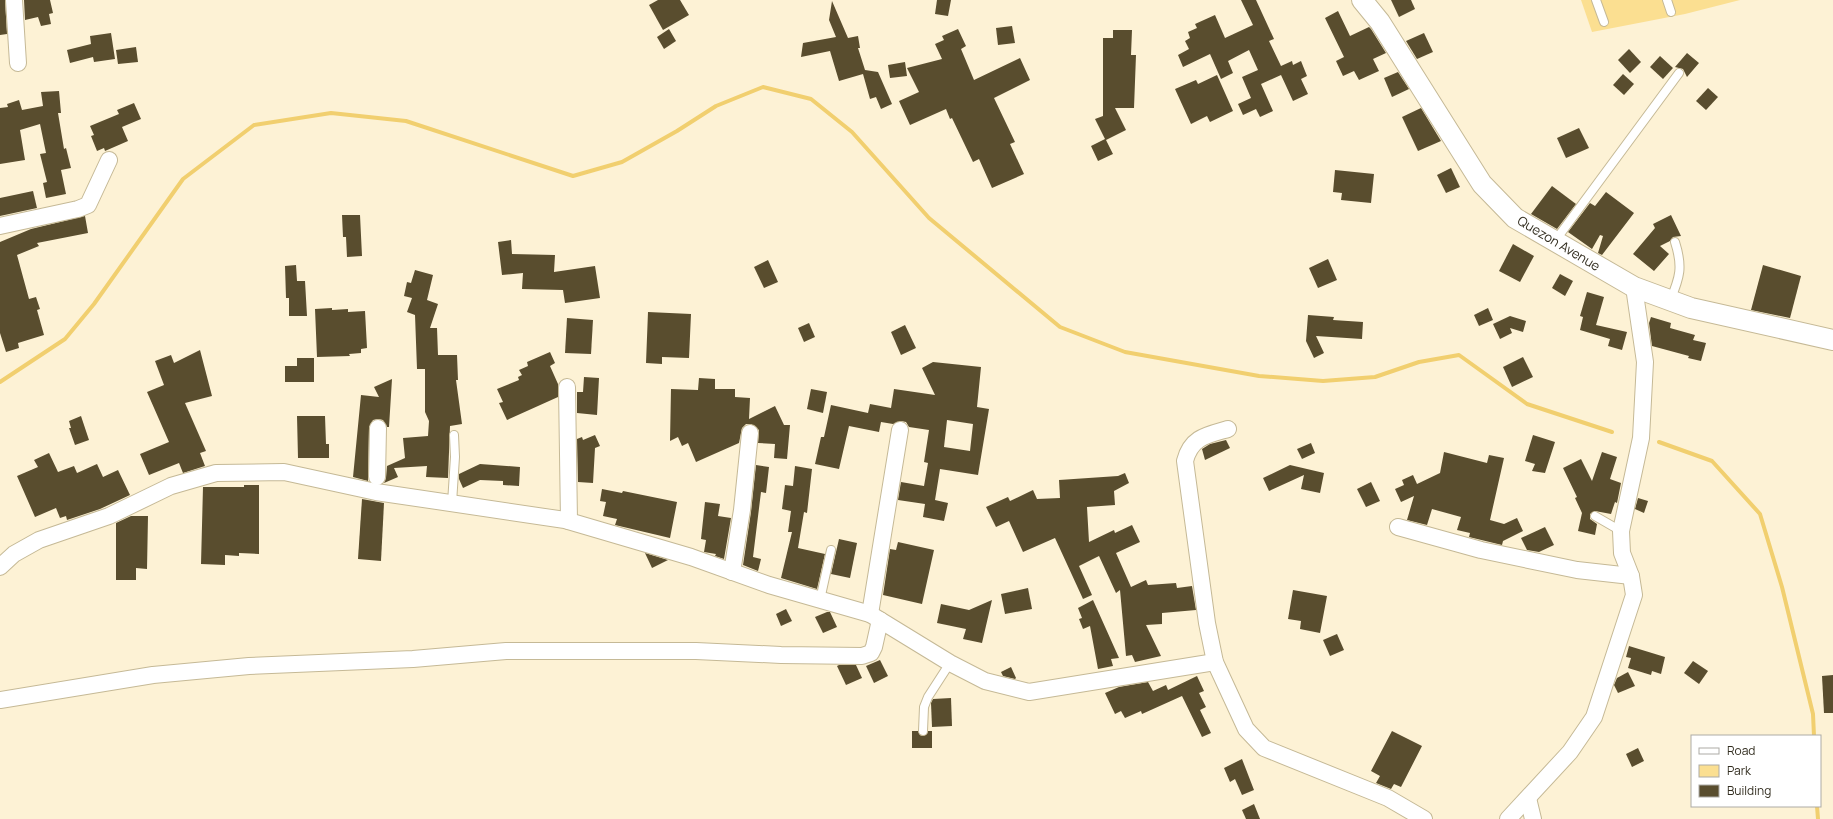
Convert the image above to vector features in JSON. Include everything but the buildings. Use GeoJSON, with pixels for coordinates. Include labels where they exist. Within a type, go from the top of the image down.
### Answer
{"type":"FeatureCollection","features":[{"type":"Feature","properties":{"kind":"street"},"geometry":{"type":"LineString","coordinates":[[14,0],[18,63]]}},
{"type":"Feature","properties":{"kind":"street","name":"Quezon Avenue"},"geometry":{"type":"LineString","coordinates":[[1362,0],[1380,22],[1482,184],[1515,218],[1634,287],[1670,301],[1691,308],[1833,340]]}},
{"type":"Feature","properties":{"kind":"street"},"geometry":{"type":"LineString","coordinates":[[0,226],[78,209],[88,205],[109,160]]}},
{"type":"Feature","properties":{"kind":"street"},"geometry":{"type":"LineString","coordinates":[[1508,819],[1570,752],[1594,717],[1634,595],[1632,576],[1622,553],[1622,531],[1641,438],[1645,362],[1634,287]]}},
{"type":"Feature","properties":{"kind":"street"},"geometry":{"type":"LineString","coordinates":[[567,387],[569,521]]}},
{"type":"Feature","properties":{"kind":"street"},"geometry":{"type":"LineString","coordinates":[[377,486],[378,428]]}},
{"type":"Feature","properties":{"kind":"street"},"geometry":{"type":"LineString","coordinates":[[1228,429],[1209,434],[1197,440],[1188,450],[1185,461],[1206,623],[1215,662],[1246,729],[1264,748],[1388,798],[1424,819]]}},
{"type":"Feature","properties":{"kind":"street"},"geometry":{"type":"LineString","coordinates":[[0,700],[153,675],[235,667],[413,659],[506,651],[696,651],[781,655],[862,656],[871,653],[874,647],[875,617],[900,430]]}},
{"type":"Feature","properties":{"kind":"street"},"geometry":{"type":"LineString","coordinates":[[732,572],[742,510],[750,433]]}},
{"type":"Feature","properties":{"kind":"street"},"geometry":{"type":"LineString","coordinates":[[0,567],[14,554],[39,540],[109,516],[171,486],[216,473],[284,472],[377,486],[452,503],[569,521],[691,557],[769,585],[875,617],[950,663],[985,681],[1030,692],[1215,662]]}},
{"type":"Feature","properties":{"kind":"street"},"geometry":{"type":"LineString","coordinates":[[1398,527],[1481,550],[1562,567],[1632,576]]}},
{"type":"Feature","properties":{"kind":"street"},"geometry":{"type":"LineString","coordinates":[[1528,798],[1533,819]]}},
{"type":"Feature","properties":{"kind":"lane"},"geometry":{"type":"LineString","coordinates":[[1596,0],[1604,22]]}},
{"type":"Feature","properties":{"kind":"lane"},"geometry":{"type":"LineString","coordinates":[[1667,0],[1671,12]]}},
{"type":"Feature","properties":{"kind":"lane"},"geometry":{"type":"LineString","coordinates":[[1555,241],[1679,74]]}},
{"type":"Feature","properties":{"kind":"lane"},"geometry":{"type":"LineString","coordinates":[[1670,301],[1681,269],[1680,258],[1675,242]]}},
{"type":"Feature","properties":{"kind":"lane"},"geometry":{"type":"LineString","coordinates":[[452,503],[455,457],[454,435]]}},
{"type":"Feature","properties":{"kind":"lane"},"geometry":{"type":"LineString","coordinates":[[1595,516],[1622,531]]}},
{"type":"Feature","properties":{"kind":"lane"},"geometry":{"type":"LineString","coordinates":[[820,600],[831,550]]}},
{"type":"Feature","properties":{"kind":"lane"},"geometry":{"type":"LineString","coordinates":[[923,731],[924,707],[928,697],[950,663]]}},
{"type":"Feature","properties":{"kind":"green space"},"geometry":{"type":"Polygon","coordinates":[[[1581,0],[1740,0],[1685,14],[1592,32],[1581,0]]]}},
{"type":"Feature","properties":{"kind":"waterway"},"geometry":{"type":"LineString","coordinates":[[0,382],[65,339],[94,304],[183,179],[254,125],[331,113],[406,121],[573,176],[622,162],[677,131],[716,106],[763,87],[811,99],[852,132],[929,218],[1060,327],[1125,352],[1259,376],[1323,381],[1375,377],[1419,362],[1459,355],[1527,404],[1612,432]]}},
{"type":"Feature","properties":{"kind":"waterway"},"geometry":{"type":"LineString","coordinates":[[1659,442],[1712,461],[1760,514],[1782,587],[1813,714],[1814,735]]}},
{"type":"Feature","properties":{"kind":"waterway"},"geometry":{"type":"LineString","coordinates":[[1817,807],[1818,819]]}}]}
